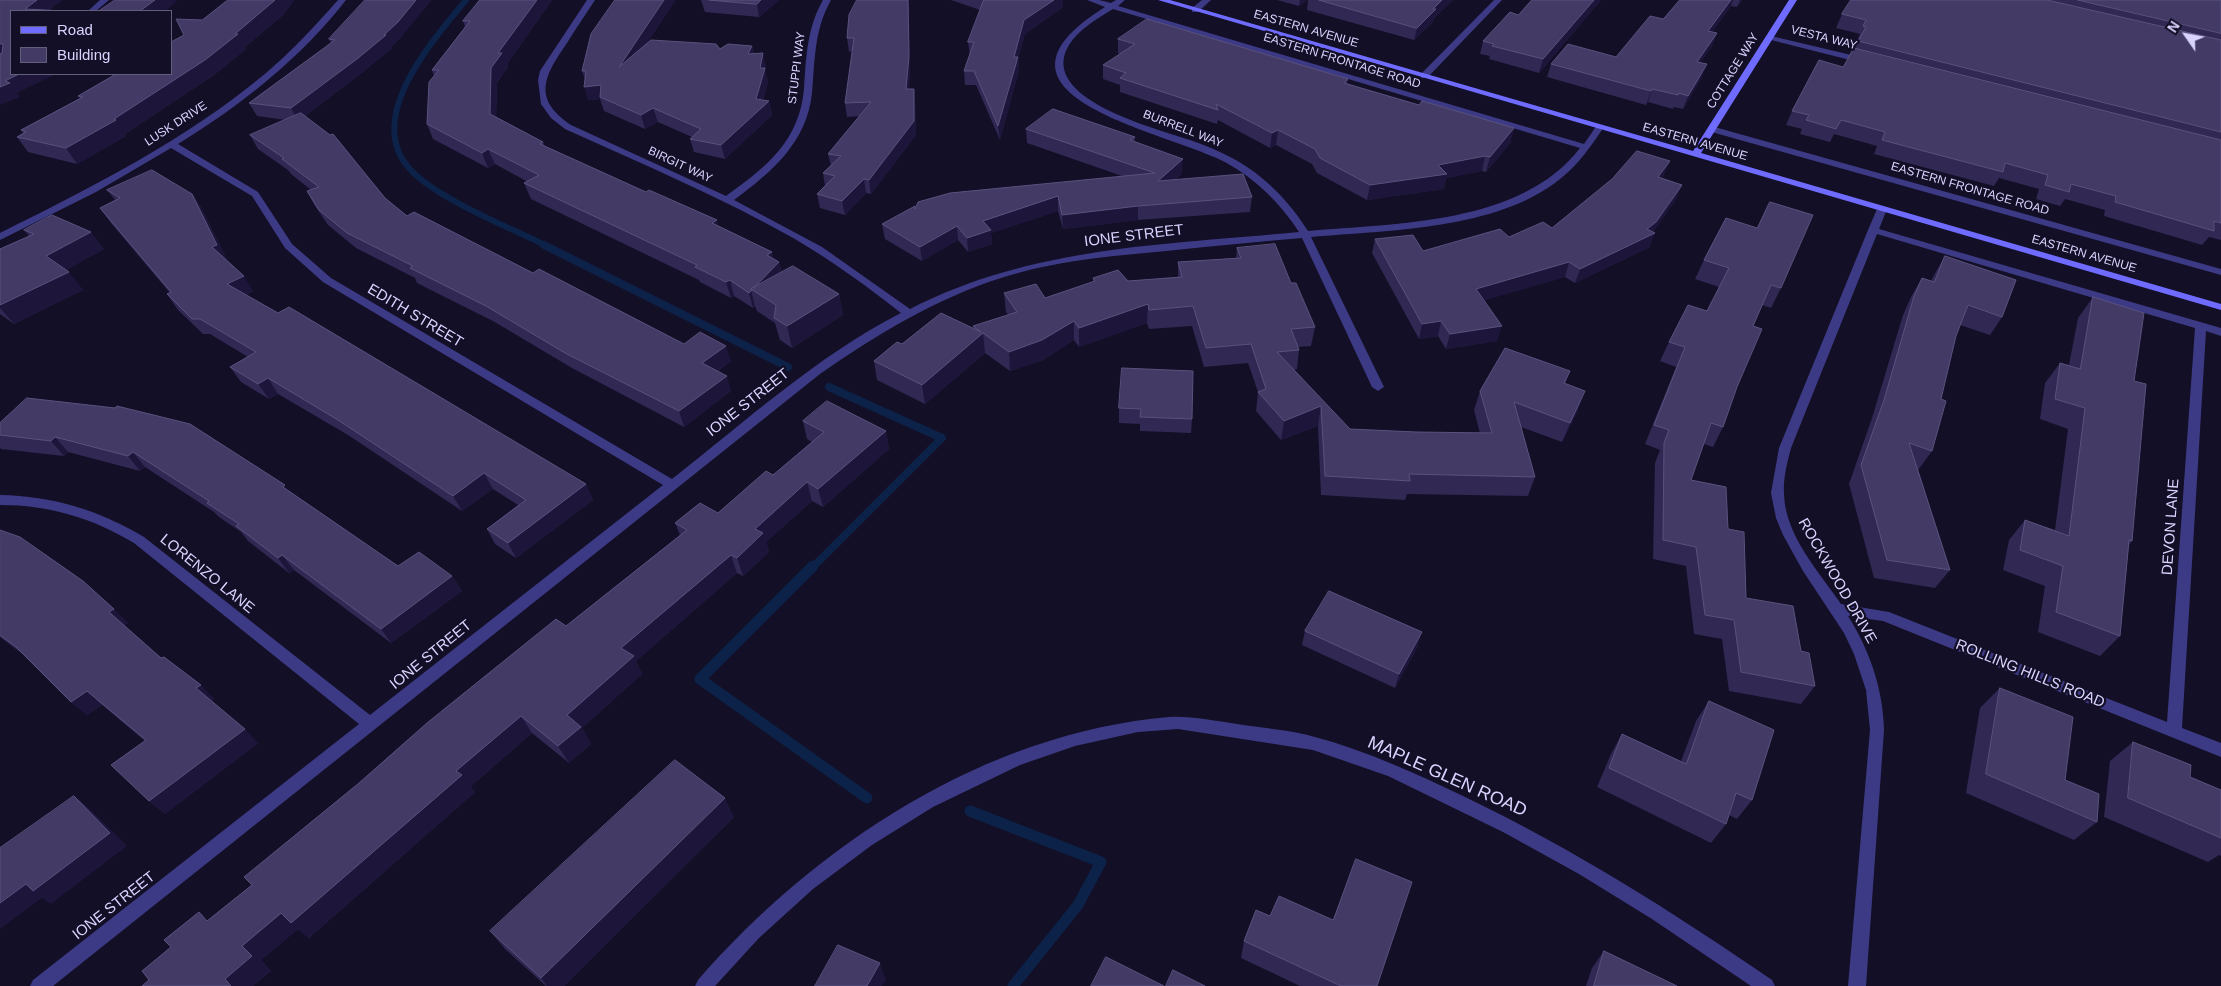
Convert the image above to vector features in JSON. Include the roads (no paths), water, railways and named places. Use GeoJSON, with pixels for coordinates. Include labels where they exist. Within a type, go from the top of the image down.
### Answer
{"type":"FeatureCollection","features":[{"type":"Feature","properties":{"kind":"main road","name":"EASTERN AVENUE"},"geometry":{"type":"LineString","coordinates":[[1162,0],[2221,306]]}},
{"type":"Feature","properties":{"kind":"main road","name":"COTTAGE WAY"},"geometry":{"type":"LineString","coordinates":[[1695,155],[1793,0]]}},
{"type":"Feature","properties":{"kind":"street"},"geometry":{"type":"LineString","coordinates":[[93,10],[105,0]]}},
{"type":"Feature","properties":{"kind":"street","name":"LUSK DRIVE"},"geometry":{"type":"LineString","coordinates":[[0,238],[107,182],[171,144],[212,116],[281,63],[307,39],[342,0]]}},
{"type":"Feature","properties":{"kind":"street","name":"BIRGIT WAY"},"geometry":{"type":"LineString","coordinates":[[591,0],[544,71],[540,85],[542,98],[548,111],[568,127],[762,217],[841,263],[907,312]]}},
{"type":"Feature","properties":{"kind":"street","name":"STUPPI WAY"},"geometry":{"type":"LineString","coordinates":[[727,200],[765,172],[791,143],[801,123],[806,105],[808,59],[813,34],[827,0]]}},
{"type":"Feature","properties":{"kind":"street","name":"EASTERN FRONTAGE ROAD"},"geometry":{"type":"LineString","coordinates":[[1091,0],[1585,147]]}},
{"type":"Feature","properties":{"kind":"street","name":"BURRELL WAY"},"geometry":{"type":"LineString","coordinates":[[1121,0],[1076,32],[1066,43],[1060,56],[1060,70],[1066,83],[1077,96],[1095,108],[1204,149],[1254,176],[1274,193],[1293,214],[1305,234],[1378,387]]}},
{"type":"Feature","properties":{"kind":"street"},"geometry":{"type":"LineString","coordinates":[[1195,10],[1208,0]]}},
{"type":"Feature","properties":{"kind":"street"},"geometry":{"type":"LineString","coordinates":[[1424,76],[1498,0]]}},
{"type":"Feature","properties":{"kind":"street","name":"VESTA WAY"},"geometry":{"type":"LineString","coordinates":[[1770,37],[1875,64]]}},
{"type":"Feature","properties":{"kind":"street","name":"IONE STREET"},"geometry":{"type":"LineString","coordinates":[[40,986],[671,484],[816,371],[860,340],[907,312],[997,276],[1065,261],[1151,249],[1417,224],[1488,210],[1519,200],[1545,186],[1573,163],[1600,128]]}},
{"type":"Feature","properties":{"kind":"street","name":"EASTERN FRONTAGE ROAD"},"geometry":{"type":"LineString","coordinates":[[1711,129],[2221,272]]}},
{"type":"Feature","properties":{"kind":"street","name":"EDITH STREET"},"geometry":{"type":"LineString","coordinates":[[171,144],[255,194],[262,202],[284,240],[302,261],[326,280],[671,484]]}},
{"type":"Feature","properties":{"kind":"street","name":"ROCKWOOD DRIVE"},"geometry":{"type":"LineString","coordinates":[[1857,986],[1877,730],[1877,703],[1871,677],[1848,629],[1805,563],[1786,528],[1778,500],[1778,476],[1785,448],[1882,209]]}},
{"type":"Feature","properties":{"kind":"street"},"geometry":{"type":"LineString","coordinates":[[1873,230],[2221,332]]}},
{"type":"Feature","properties":{"kind":"street","name":"DEVON LANE"},"geometry":{"type":"LineString","coordinates":[[2174,731],[2201,326]]}},
{"type":"Feature","properties":{"kind":"street","name":"LORENZO LANE"},"geometry":{"type":"LineString","coordinates":[[0,500],[48,504],[83,511],[114,524],[139,540],[370,724]]}},
{"type":"Feature","properties":{"kind":"street","name":"ROLLING HILLS ROAD"},"geometry":{"type":"LineString","coordinates":[[1836,609],[1884,616],[2221,750]]}},
{"type":"Feature","properties":{"kind":"street","name":"MAPLE GLEN ROAD"},"geometry":{"type":"LineString","coordinates":[[704,986],[776,909],[845,854],[899,818],[948,791],[994,770],[1056,746],[1110,731],[1171,723],[1274,736],[1315,744],[1409,778],[1526,834],[1605,880],[1694,936],[1766,986]]}},
{"type":"Feature","properties":{"kind":"waterway"},"geometry":{"type":"LineString","coordinates":[[466,0],[437,36],[408,80],[399,103],[394,126],[397,148],[409,168],[420,179],[436,190],[454,201],[547,246]]}},
{"type":"Feature","properties":{"kind":"waterway"},"geometry":{"type":"LineString","coordinates":[[544,245],[788,367]]}},
{"type":"Feature","properties":{"kind":"waterway"},"geometry":{"type":"LineString","coordinates":[[812,568],[942,438],[829,387]]}},
{"type":"Feature","properties":{"kind":"waterway"},"geometry":{"type":"LineString","coordinates":[[813,566],[700,679],[867,798]]}},
{"type":"Feature","properties":{"kind":"waterway"},"geometry":{"type":"LineString","coordinates":[[970,811],[1101,862],[1078,905],[1013,986]]}}]}
